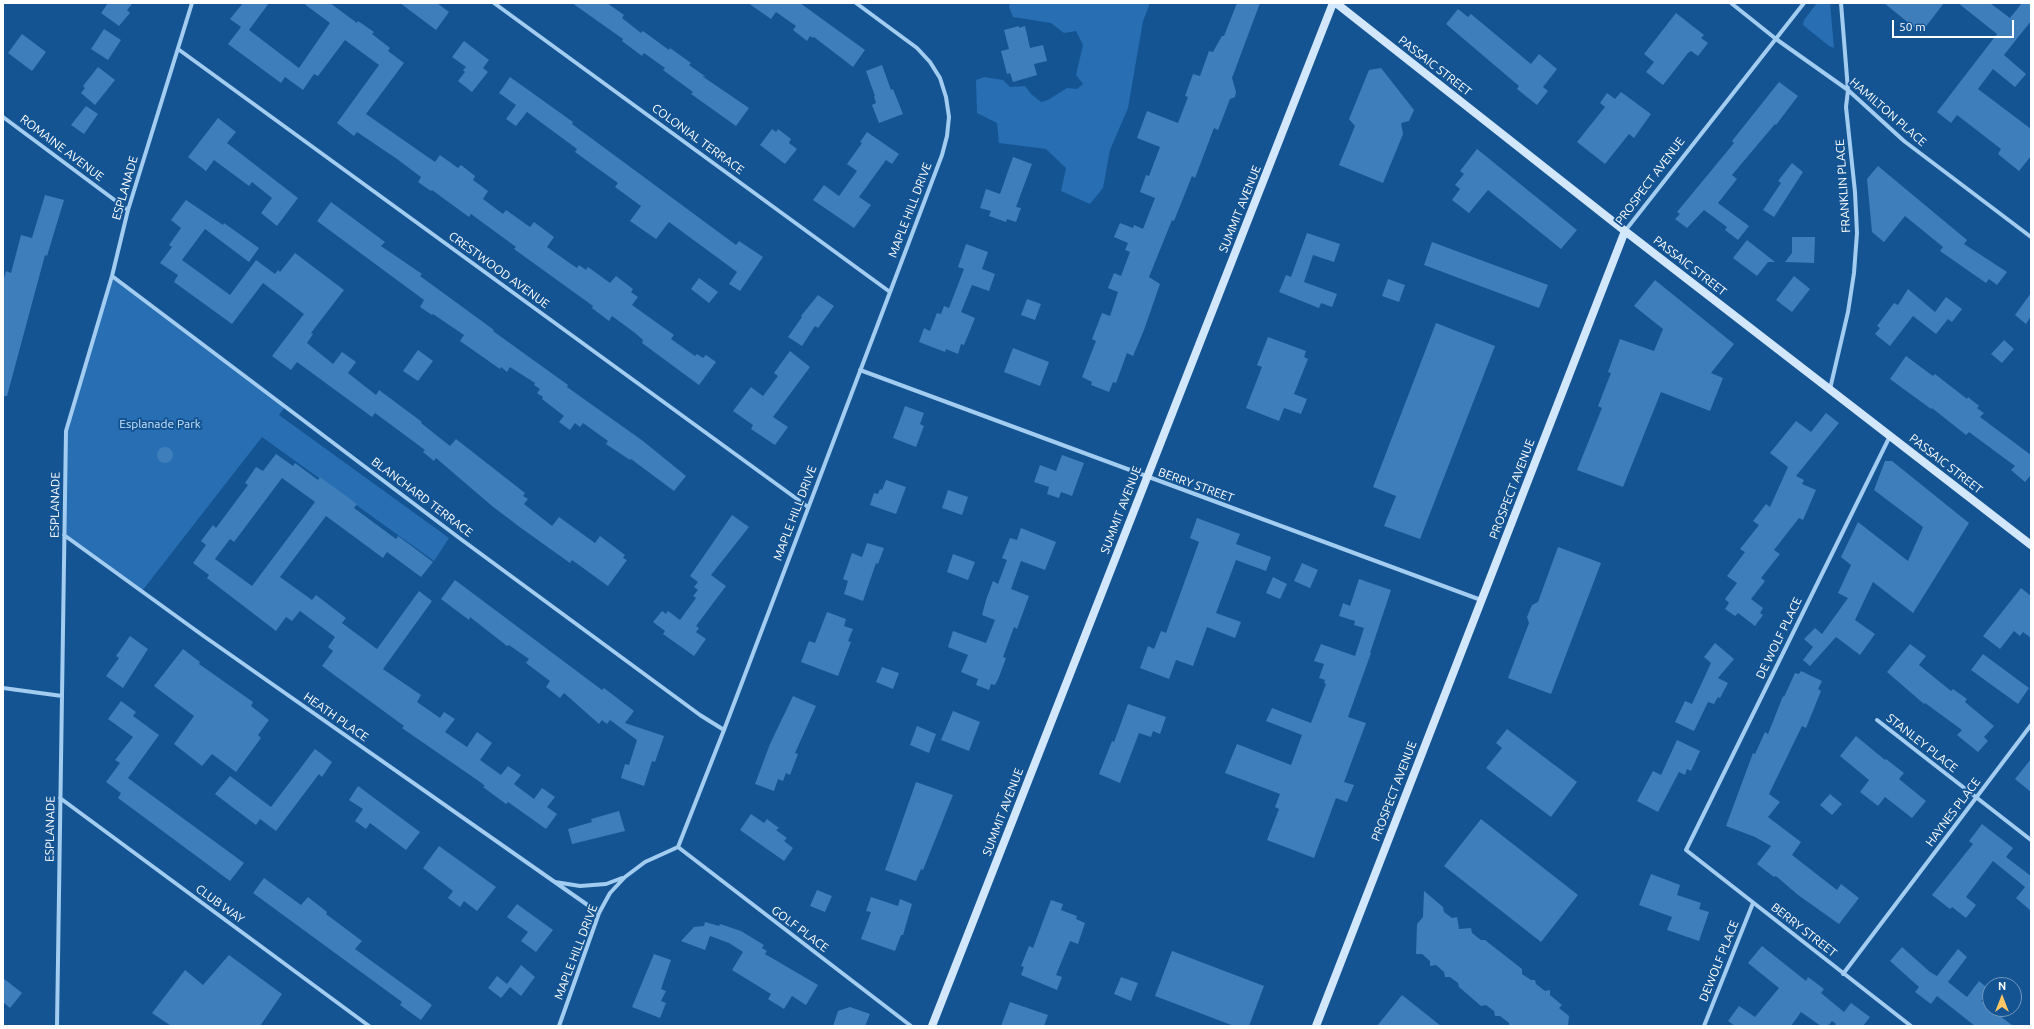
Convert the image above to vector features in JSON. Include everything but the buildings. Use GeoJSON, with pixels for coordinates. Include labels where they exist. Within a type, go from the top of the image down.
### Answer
{"type":"FeatureCollection","features":[{"type":"Feature","properties":{"kind":"street","name":"ESPLANADE"},"geometry":{"type":"LineString","coordinates":[[57,1026],[66,431],[112,276],[128,210],[192,3]]}},
{"type":"Feature","properties":{"kind":"street","name":"COLONIAL TERRACE"},"geometry":{"type":"LineString","coordinates":[[494,3],[890,292]]}},
{"type":"Feature","properties":{"kind":"street","name":"MAPLE HILL DRIVE"},"geometry":{"type":"LineString","coordinates":[[559,1026],[599,913],[610,893],[625,877],[645,862],[678,847],[724,730],[948,136],[949,117],[944,91],[940,78],[930,62],[917,48],[856,3]]}},
{"type":"Feature","properties":{"kind":"street","name":"PASSAIC STREET"},"geometry":{"type":"LineString","coordinates":[[1335,3],[1625,231],[2031,545]]}},
{"type":"Feature","properties":{"kind":"street","name":"SUMMIT AVENUE"},"geometry":{"type":"LineString","coordinates":[[932,1026],[1146,477],[1335,3]]}},
{"type":"Feature","properties":{"kind":"street","name":"HAMILTON PLACE"},"geometry":{"type":"LineString","coordinates":[[1731,3],[1776,39],[1848,90],[1904,141],[2031,237]]}},
{"type":"Feature","properties":{"kind":"street","name":"PROSPECT AVENUE"},"geometry":{"type":"LineString","coordinates":[[1316,1026],[1625,231],[1804,3]]}},
{"type":"Feature","properties":{"kind":"street","name":"FRANKLIN PLACE"},"geometry":{"type":"LineString","coordinates":[[1830,389],[1848,312],[1854,273],[1857,233],[1855,192],[1846,107],[1848,90],[1841,3]]}},
{"type":"Feature","properties":{"kind":"street","name":"CRESTWOOD AVENUE"},"geometry":{"type":"LineString","coordinates":[[178,49],[808,507]]}},
{"type":"Feature","properties":{"kind":"street","name":"ROMAINE AVENUE"},"geometry":{"type":"LineString","coordinates":[[3,117],[128,210]]}},
{"type":"Feature","properties":{"kind":"street","name":"BLANCHARD TERRACE"},"geometry":{"type":"LineString","coordinates":[[112,276],[456,536],[700,715],[724,730]]}},
{"type":"Feature","properties":{"kind":"street","name":"BERRY STREET"},"geometry":{"type":"LineString","coordinates":[[860,370],[1482,600]]}},
{"type":"Feature","properties":{"kind":"street","name":"DE WOLF PLACE"},"geometry":{"type":"LineString","coordinates":[[1686,850],[1890,436]]}},
{"type":"Feature","properties":{"kind":"street","name":"HEATH PLACE"},"geometry":{"type":"LineString","coordinates":[[64,534],[205,638],[599,913]]}},
{"type":"Feature","properties":{"kind":"street"},"geometry":{"type":"LineString","coordinates":[[3,688],[62,696]]}},
{"type":"Feature","properties":{"kind":"street","name":"STANLEY PLACE"},"geometry":{"type":"LineString","coordinates":[[1877,720],[2031,840]]}},
{"type":"Feature","properties":{"kind":"street","name":"HAYNES PLACE"},"geometry":{"type":"LineString","coordinates":[[1843,974],[2031,725]]}},
{"type":"Feature","properties":{"kind":"street","name":"CLUB WAY"},"geometry":{"type":"LineString","coordinates":[[60,798],[369,1026]]}},
{"type":"Feature","properties":{"kind":"street","name":"GOLF PLACE"},"geometry":{"type":"LineString","coordinates":[[678,847],[911,1026]]}},
{"type":"Feature","properties":{"kind":"street","name":"BERRY STREET"},"geometry":{"type":"LineString","coordinates":[[1686,850],[1911,1026]]}},
{"type":"Feature","properties":{"kind":"street"},"geometry":{"type":"LineString","coordinates":[[554,882],[580,886],[606,884],[625,877]]}},
{"type":"Feature","properties":{"kind":"street","name":"DEWOLF PLACE"},"geometry":{"type":"LineString","coordinates":[[1704,1026],[1753,903]]}},
{"type":"Feature","properties":{"kind":"green space"},"geometry":{"type":"Polygon","coordinates":[[[1010,3],[1150,3],[1143,21],[1128,108],[1110,150],[1103,188],[1090,204],[1061,191],[1066,168],[1046,149],[999,143],[997,123],[977,113],[976,80],[984,77],[1003,80],[1010,87],[1025,86],[1031,94],[1041,102],[1048,100],[1067,88],[1077,89],[1083,84],[1076,75],[1083,45],[1076,31],[1064,33],[1051,23],[1013,17],[1009,7],[1010,3]]]}},
{"type":"Feature","properties":{"kind":"green space"},"geometry":{"type":"Polygon","coordinates":[[[1817,3],[1830,3],[1834,48],[1829,46],[1803,25],[1804,20],[1817,3]]]}},
{"type":"Feature","properties":{"kind":"green space","name":"Esplanade Park"},"geometry":{"type":"Polygon","coordinates":[[[112,276],[285,407],[279,415],[449,538],[434,561],[262,437],[142,591],[64,535],[66,431],[112,276]]]}}]}
